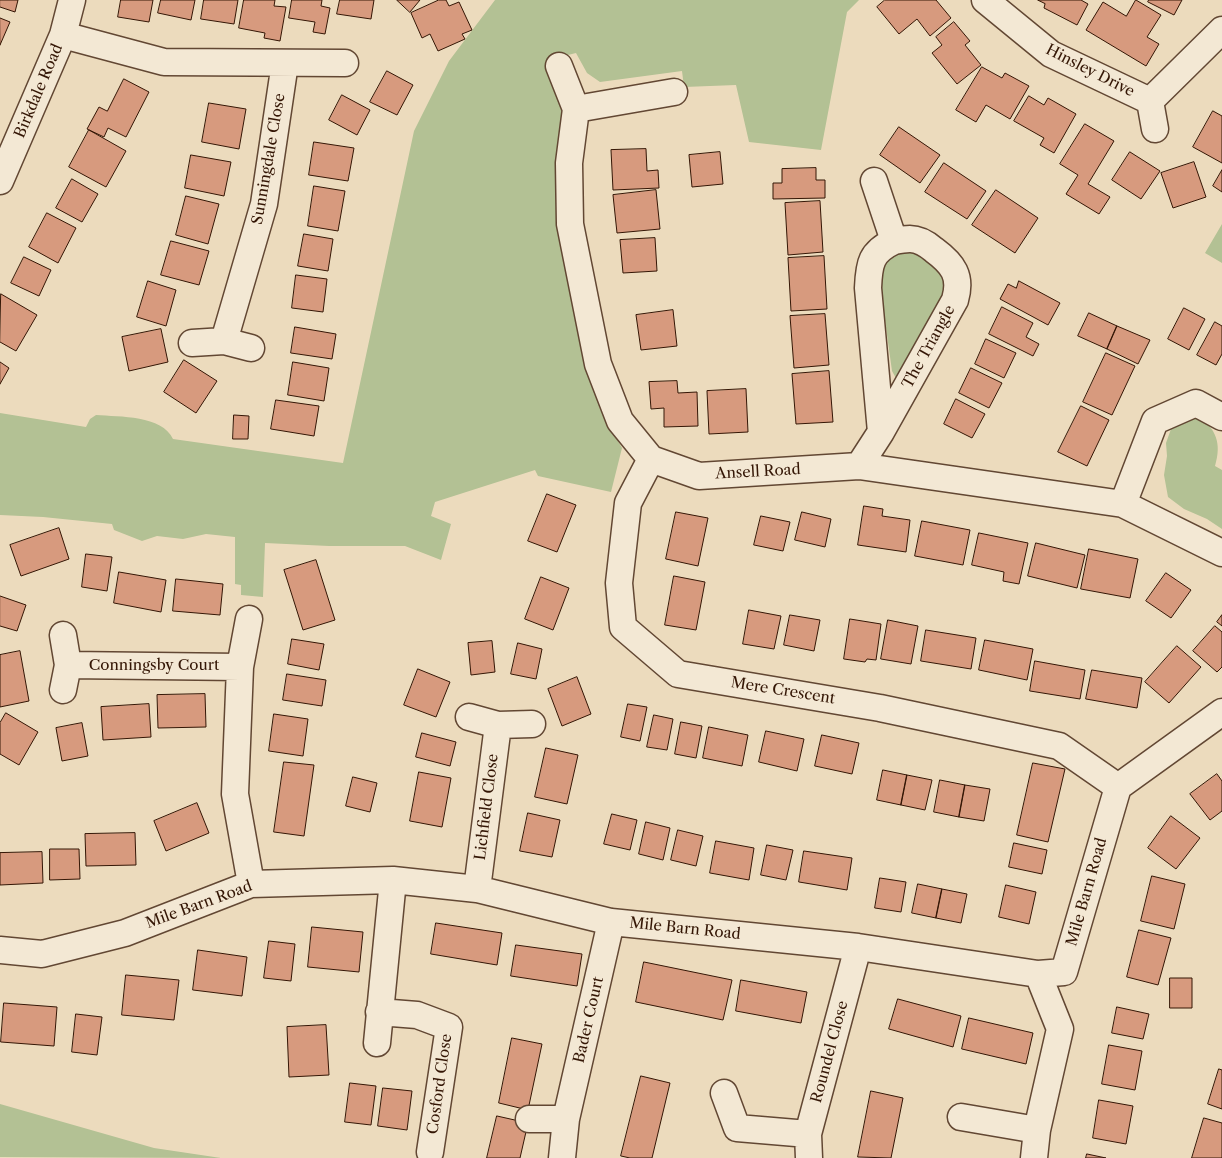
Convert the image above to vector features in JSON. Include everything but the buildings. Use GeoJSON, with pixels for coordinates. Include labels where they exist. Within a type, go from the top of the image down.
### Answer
{"type":"FeatureCollection","features":[{"type":"Feature","properties":{"kind":"street","name":"Birkdale Road"},"geometry":{"type":"LineString","coordinates":[[0,181],[64,35],[72,0]]}},
{"type":"Feature","properties":{"kind":"street","name":"Hinsley Drive"},"geometry":{"type":"LineString","coordinates":[[985,0],[1050,54],[1150,101]]}},
{"type":"Feature","properties":{"kind":"street","name":"Hinsley Drive"},"geometry":{"type":"LineString","coordinates":[[1150,101],[1222,30]]}},
{"type":"Feature","properties":{"kind":"street"},"geometry":{"type":"LineString","coordinates":[[64,35],[164,62],[345,63]]}},
{"type":"Feature","properties":{"kind":"street","name":"Sunningdale Close"},"geometry":{"type":"LineString","coordinates":[[224,341],[264,204],[286,63]]}},
{"type":"Feature","properties":{"kind":"street"},"geometry":{"type":"LineString","coordinates":[[559,66],[576,109],[569,162],[570,224],[598,364],[620,421],[651,459]]}},
{"type":"Feature","properties":{"kind":"street"},"geometry":{"type":"LineString","coordinates":[[576,109],[674,92]]}},
{"type":"Feature","properties":{"kind":"street","name":"Hinsley Drive"},"geometry":{"type":"LineString","coordinates":[[1150,101],[1156,129]]}},
{"type":"Feature","properties":{"kind":"street"},"geometry":{"type":"LineString","coordinates":[[874,181],[894,241]]}},
{"type":"Feature","properties":{"kind":"street","name":"The Triangle"},"geometry":{"type":"LineString","coordinates":[[859,466],[881,432],[955,300],[958,290],[957,277],[952,265],[925,243],[910,239],[894,241],[882,247],[872,258],[869,273],[868,288],[881,432]]}},
{"type":"Feature","properties":{"kind":"street"},"geometry":{"type":"LineString","coordinates":[[192,343],[224,341],[251,348]]}},
{"type":"Feature","properties":{"kind":"street"},"geometry":{"type":"LineString","coordinates":[[1123,504],[1155,421],[1196,403],[1222,417]]}},
{"type":"Feature","properties":{"kind":"street","name":"Ansell Road"},"geometry":{"type":"LineString","coordinates":[[651,459],[699,476],[859,466],[1123,504],[1222,554]]}},
{"type":"Feature","properties":{"kind":"street","name":"Mere Crescent"},"geometry":{"type":"LineString","coordinates":[[651,459],[628,503],[618,583],[623,627],[678,674],[880,708],[1059,746],[1118,787]]}},
{"type":"Feature","properties":{"kind":"street","name":"Conningsby Court"},"geometry":{"type":"LineString","coordinates":[[249,620],[240,667],[235,794],[251,884]]}},
{"type":"Feature","properties":{"kind":"street","name":"Conningsby Court"},"geometry":{"type":"LineString","coordinates":[[63,635],[65,678],[240,667]]}},
{"type":"Feature","properties":{"kind":"street"},"geometry":{"type":"LineString","coordinates":[[1118,787],[1222,712]]}},
{"type":"Feature","properties":{"kind":"street"},"geometry":{"type":"LineString","coordinates":[[469,717],[498,725],[532,724]]}},
{"type":"Feature","properties":{"kind":"street","name":"Lichfield Close"},"geometry":{"type":"LineString","coordinates":[[477,889],[498,725]]}},
{"type":"Feature","properties":{"kind":"street","name":"Mile Barn Road"},"geometry":{"type":"LineString","coordinates":[[0,950],[42,954],[125,933],[251,884],[393,880],[477,889],[611,922],[858,947],[1038,974],[1064,972],[1118,787]]}},
{"type":"Feature","properties":{"kind":"street"},"geometry":{"type":"LineString","coordinates":[[377,1043],[393,880]]}},
{"type":"Feature","properties":{"kind":"street","name":"Bader Court"},"geometry":{"type":"LineString","coordinates":[[562,1158],[566,1119],[611,922]]}},
{"type":"Feature","properties":{"kind":"street","name":"Roundel Close"},"geometry":{"type":"LineString","coordinates":[[808,1146],[858,947]]}},
{"type":"Feature","properties":{"kind":"street"},"geometry":{"type":"LineString","coordinates":[[1034,1158],[1037,1130],[1060,1029],[1038,974]]}},
{"type":"Feature","properties":{"kind":"street","name":"Cosford Close"},"geometry":{"type":"LineString","coordinates":[[379,1012],[417,1015],[449,1027],[430,1152]]}},
{"type":"Feature","properties":{"kind":"street"},"geometry":{"type":"LineString","coordinates":[[724,1093],[737,1128],[808,1146]]}},
{"type":"Feature","properties":{"kind":"street"},"geometry":{"type":"LineString","coordinates":[[961,1117],[1037,1130]]}},
{"type":"Feature","properties":{"kind":"street"},"geometry":{"type":"LineString","coordinates":[[529,1119],[566,1119]]}},
{"type":"Feature","properties":{"kind":"green space"},"geometry":{"type":"Polygon","coordinates":[[[495,0],[859,0],[847,12],[821,150],[749,142],[736,85],[684,87],[682,71],[600,82],[587,73],[576,53],[548,60],[562,114],[556,197],[566,257],[600,409],[622,448],[611,492],[538,476],[535,470],[435,502],[431,516],[451,524],[441,560],[405,546],[329,546],[265,543],[263,597],[241,595],[241,585],[235,584],[235,537],[206,534],[183,539],[157,536],[142,541],[114,530],[112,524],[0,515],[0,413],[86,427],[90,419],[96,415],[128,417],[160,425],[168,431],[173,439],[343,463],[414,131],[449,61],[495,0]]]}},
{"type":"Feature","properties":{"kind":"green space"},"geometry":{"type":"Polygon","coordinates":[[[1222,224],[1222,263],[1205,253],[1222,224]]]}},
{"type":"Feature","properties":{"kind":"green space"},"geometry":{"type":"Polygon","coordinates":[[[916,248],[940,263],[949,285],[897,380],[892,371],[878,270],[883,258],[916,248]]]}},
{"type":"Feature","properties":{"kind":"green space"},"geometry":{"type":"Polygon","coordinates":[[[1198,415],[1209,426],[1216,437],[1218,450],[1215,466],[1222,470],[1222,529],[1207,519],[1184,509],[1168,497],[1164,475],[1167,456],[1166,443],[1171,429],[1183,416],[1198,415]]]}},
{"type":"Feature","properties":{"kind":"green space"},"geometry":{"type":"Polygon","coordinates":[[[0,1104],[154,1148],[221,1158],[0,1157],[0,1104]]]}}]}
